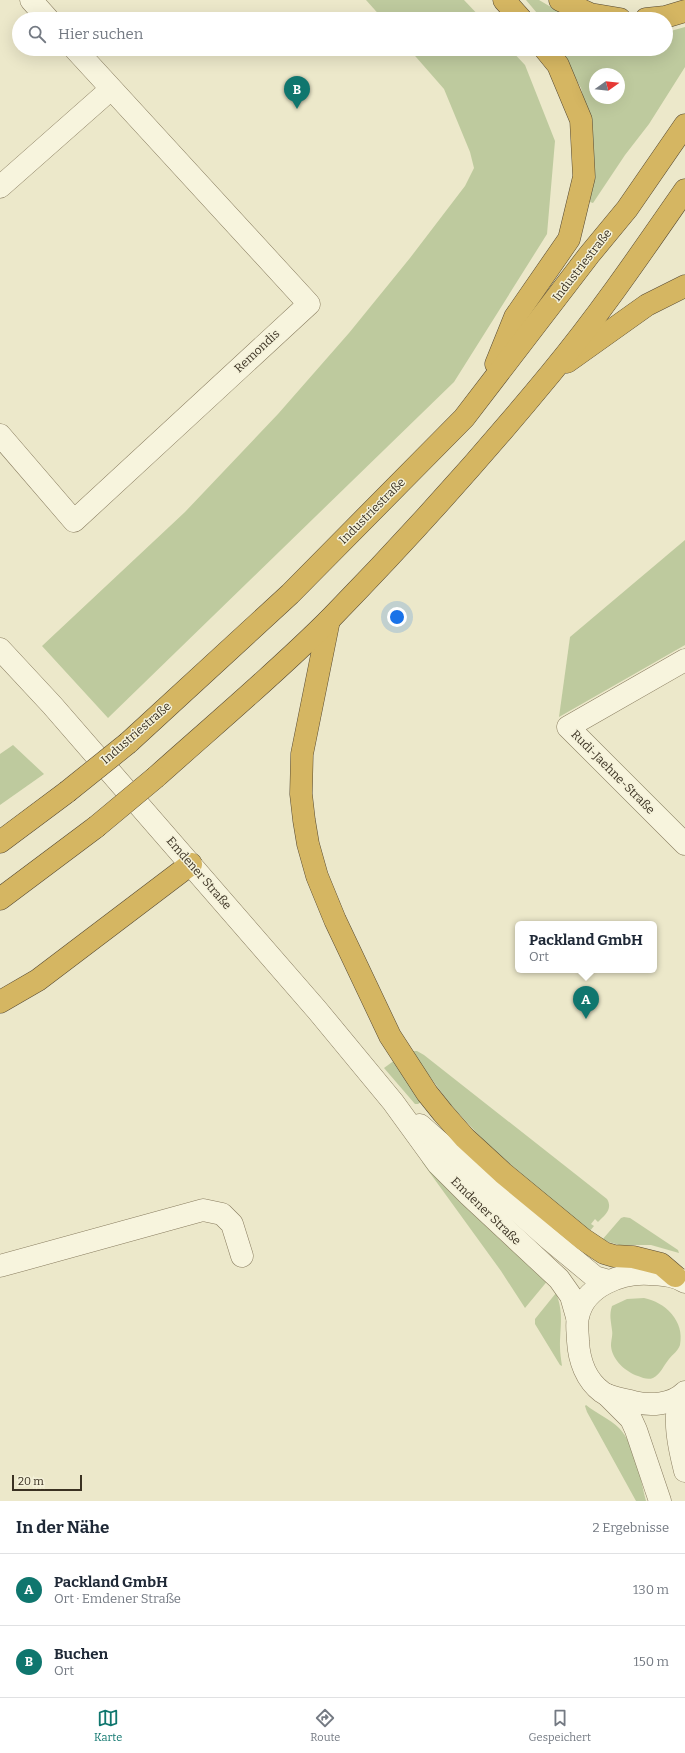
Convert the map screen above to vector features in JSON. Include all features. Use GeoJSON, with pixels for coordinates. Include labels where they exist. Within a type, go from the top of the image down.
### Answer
{"type":"FeatureCollection","features":[{"type":"Feature","properties":{"kind":"highway"},"geometry":{"type":"LineString","coordinates":[[504,0],[514,12]]}},
{"type":"Feature","properties":{"kind":"highway"},"geometry":{"type":"LineString","coordinates":[[560,0],[586,12]]}},
{"type":"Feature","properties":{"kind":"highway"},"geometry":{"type":"LineString","coordinates":[[673,15],[685,11]]}},
{"type":"Feature","properties":{"kind":"highway"},"geometry":{"type":"LineString","coordinates":[[487,388],[515,317],[569,239],[584,177],[580,120],[558,65],[551,56]]}},
{"type":"Feature","properties":{"kind":"highway","name":"Industriestraße"},"geometry":{"type":"LineString","coordinates":[[0,842],[67,792],[128,743],[290,594],[464,418],[589,255],[627,209],[685,125]]}},
{"type":"Feature","properties":{"kind":"highway"},"geometry":{"type":"LineString","coordinates":[[0,899],[96,827],[156,777],[329,620],[444,498],[551,373],[621,281],[685,190]]}},
{"type":"Feature","properties":{"kind":"highway"},"geometry":{"type":"LineString","coordinates":[[551,373],[647,305],[685,286]]}},
{"type":"Feature","properties":{"kind":"highway"},"geometry":{"type":"LineString","coordinates":[[329,620],[302,754],[301,794],[304,820],[308,844],[317,876],[335,920],[390,1036],[427,1093],[443,1113],[465,1138],[503,1173],[583,1238],[604,1253],[614,1256],[633,1257],[661,1264],[680,1279]]}},
{"type":"Feature","properties":{"kind":"highway"},"geometry":{"type":"LineString","coordinates":[[0,1002],[38,980],[191,864]]}},
{"type":"Feature","properties":{"kind":"street"},"geometry":{"type":"LineString","coordinates":[[31,0],[42,12]]}},
{"type":"Feature","properties":{"kind":"street","name":"Remondis"},"geometry":{"type":"LineString","coordinates":[[0,435],[74,521],[309,304],[81,56]]}},
{"type":"Feature","properties":{"kind":"street"},"geometry":{"type":"LineString","coordinates":[[0,187],[111,89]]}},
{"type":"Feature","properties":{"kind":"street","name":"Emdener Straße"},"geometry":{"type":"LineString","coordinates":[[0,650],[52,705],[317,1010],[394,1102],[438,1164],[480,1206],[559,1279],[571,1296],[577,1317],[578,1351],[581,1363],[587,1375],[594,1384],[607,1395]]}},
{"type":"Feature","properties":{"kind":"street","name":"Rudi-Jaehne-Straße"},"geometry":{"type":"LineString","coordinates":[[685,660],[568,727],[685,844]]}},
{"type":"Feature","properties":{"kind":"street","name":"Emdener Straße"},"geometry":{"type":"LineString","coordinates":[[394,1102],[548,1238],[595,1277],[609,1281]]}},
{"type":"Feature","properties":{"kind":"street"},"geometry":{"type":"LineString","coordinates":[[0,1266],[203,1210],[222,1214],[232,1224],[242,1256]]}},
{"type":"Feature","properties":{"kind":"street"},"geometry":{"type":"LineString","coordinates":[[577,1317],[586,1300],[609,1281],[629,1275],[646,1274],[680,1279]]}},
{"type":"Feature","properties":{"kind":"street"},"geometry":{"type":"LineString","coordinates":[[607,1395],[646,1404],[667,1402],[682,1394]]}},
{"type":"Feature","properties":{"kind":"street"},"geometry":{"type":"LineString","coordinates":[[682,1394],[676,1409],[680,1451],[685,1471]]}},
{"type":"Feature","properties":{"kind":"street"},"geometry":{"type":"LineString","coordinates":[[607,1395],[631,1419],[660,1501]]}},
{"type":"Feature","properties":{"kind":"green space"},"geometry":{"type":"Polygon","coordinates":[[[366,0],[464,0],[475,12],[377,12],[366,0]]]}},
{"type":"Feature","properties":{"kind":"green space"},"geometry":{"type":"Polygon","coordinates":[[[526,0],[539,0],[560,12],[536,12],[526,0]]]}},
{"type":"Feature","properties":{"kind":"green space"},"geometry":{"type":"Polygon","coordinates":[[[685,27],[685,67],[649,124],[625,155],[593,203],[590,202],[593,136],[581,88],[563,56],[673,56],[673,30],[685,27]]]}},
{"type":"Feature","properties":{"kind":"green space"},"geometry":{"type":"Polygon","coordinates":[[[415,56],[517,56],[525,65],[555,141],[547,234],[454,382],[108,718],[42,646],[185,512],[278,414],[349,333],[410,258],[465,186],[474,168],[470,152],[444,89],[415,56]]]}},
{"type":"Feature","properties":{"kind":"green space"},"geometry":{"type":"Polygon","coordinates":[[[685,540],[685,645],[559,717],[570,637],[685,540]]]}},
{"type":"Feature","properties":{"kind":"green space"},"geometry":{"type":"Polygon","coordinates":[[[13,745],[44,774],[0,805],[0,754],[13,745]]]}},
{"type":"Feature","properties":{"kind":"green space"},"geometry":{"type":"Polygon","coordinates":[[[411,1051],[417,1051],[424,1055],[607,1199],[609,1209],[606,1214],[598,1222],[595,1219],[591,1224],[594,1226],[589,1232],[488,1145],[450,1104],[411,1051]]]}},
{"type":"Feature","properties":{"kind":"green space"},"geometry":{"type":"Polygon","coordinates":[[[395,1060],[421,1102],[418,1104],[415,1104],[384,1068],[395,1060]]]}},
{"type":"Feature","properties":{"kind":"green space"},"geometry":{"type":"Polygon","coordinates":[[[423,1161],[549,1279],[525,1308],[501,1271],[422,1162],[423,1161]]]}},
{"type":"Feature","properties":{"kind":"green space"},"geometry":{"type":"Polygon","coordinates":[[[621,1218],[630,1218],[678,1250],[679,1253],[651,1245],[619,1245],[602,1240],[621,1218]]]}},
{"type":"Feature","properties":{"kind":"green space"},"geometry":{"type":"Polygon","coordinates":[[[556,1293],[561,1313],[560,1349],[562,1366],[535,1324],[535,1319],[556,1293]]]}},
{"type":"Feature","properties":{"kind":"green space"},"geometry":{"type":"Polygon","coordinates":[[[644,1298],[652,1300],[666,1308],[672,1314],[681,1336],[678,1349],[658,1375],[649,1379],[633,1374],[620,1365],[614,1356],[611,1346],[612,1332],[610,1315],[612,1306],[627,1299],[644,1298]]]}},
{"type":"Feature","properties":{"kind":"green space"},"geometry":{"type":"Polygon","coordinates":[[[586,1405],[619,1428],[625,1435],[637,1463],[646,1501],[636,1501],[587,1412],[586,1405]]]}},
{"type":"Feature","properties":{"kind":"place","name":"Buchen"},"geometry":{"type":"Point","coordinates":[297,109]}},
{"type":"Feature","properties":{"kind":"place","name":"Packland GmbH"},"geometry":{"type":"Point","coordinates":[586,1019]}}]}
